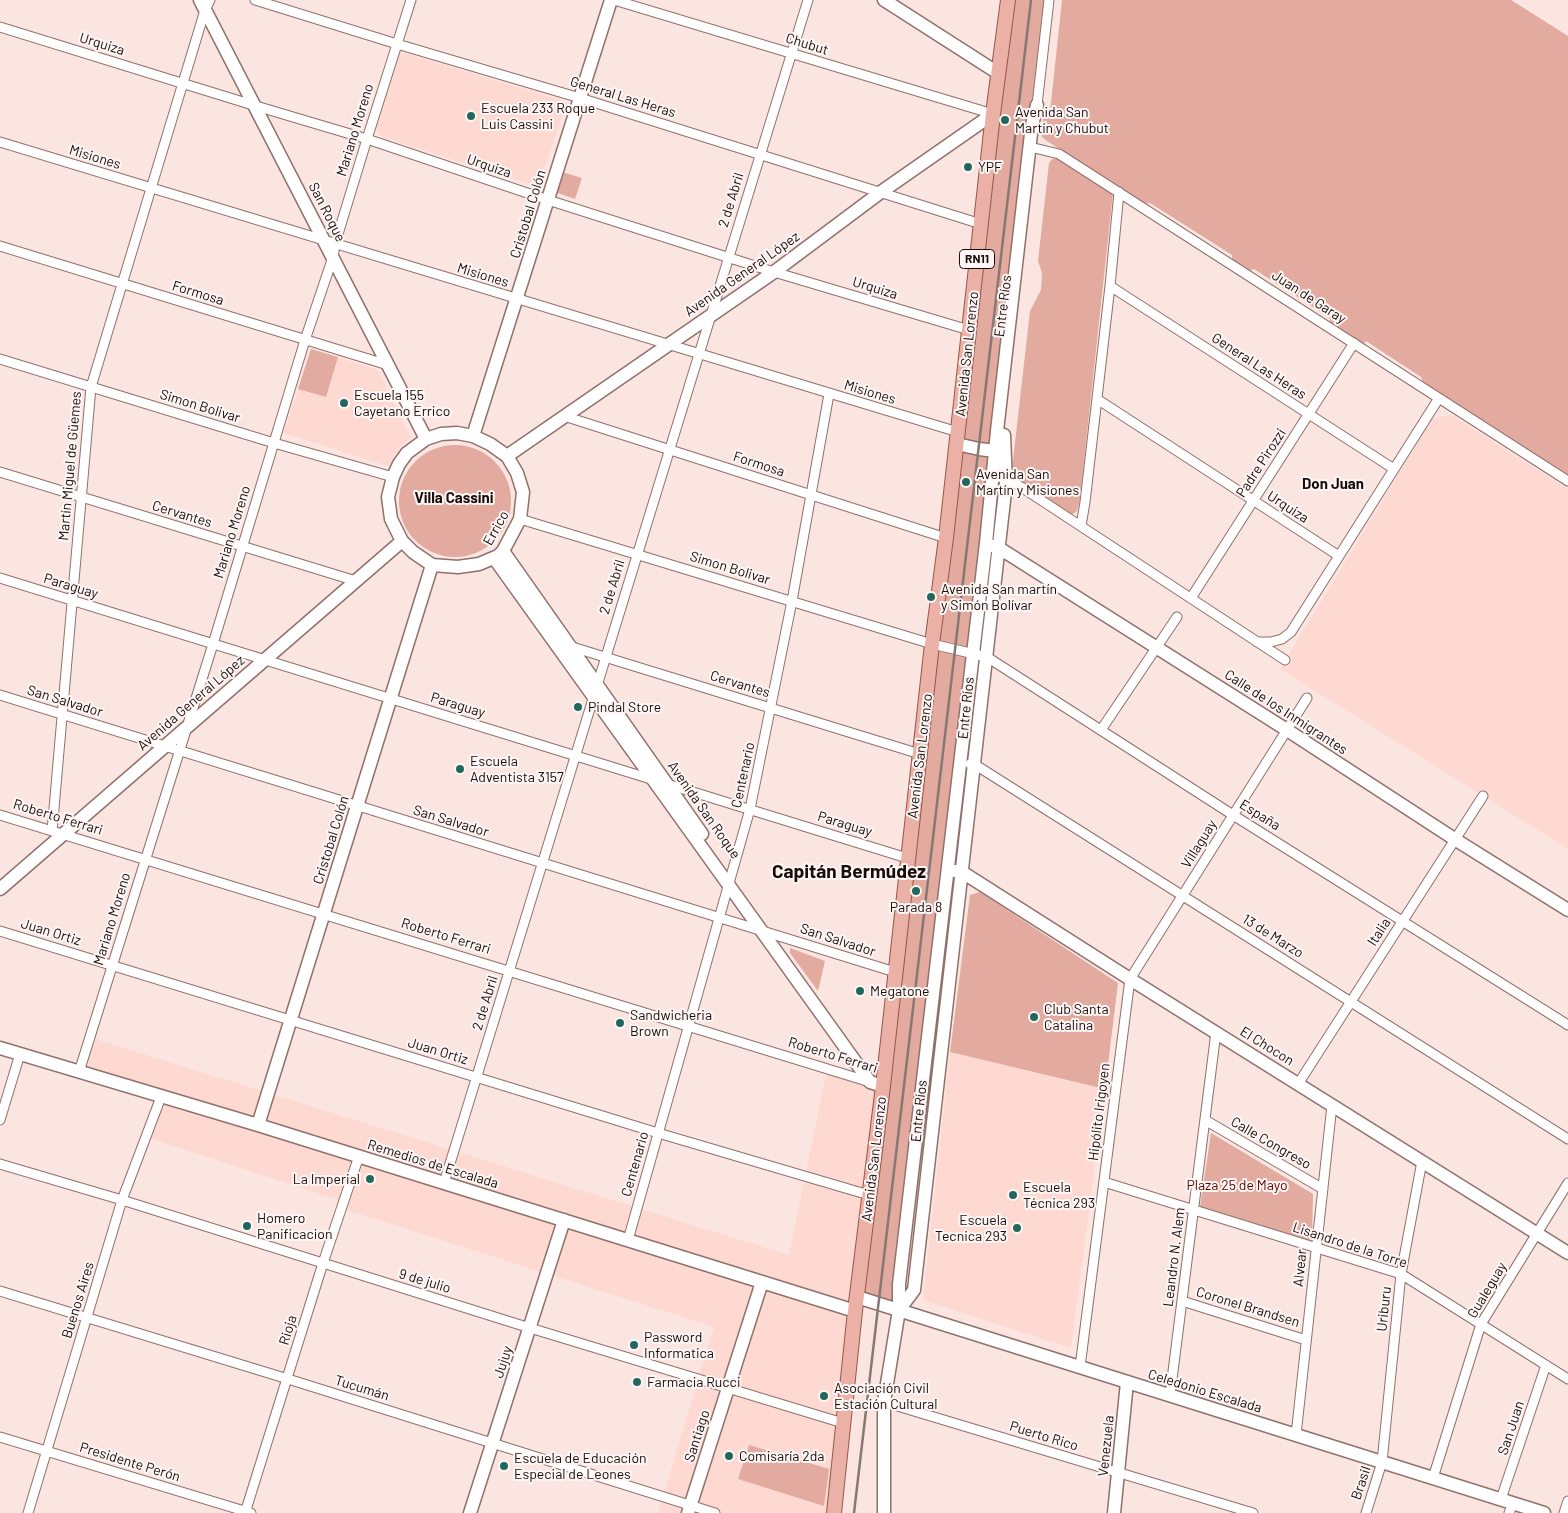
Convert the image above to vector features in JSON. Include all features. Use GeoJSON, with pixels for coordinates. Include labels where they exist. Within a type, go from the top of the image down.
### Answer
{"type":"FeatureCollection","features":[{"type":"Feature","properties":{"kind":"main road","name":"Avenida San Lorenzo"},"geometry":{"type":"LineString","coordinates":[[834,1513],[869,1195],[876,1084],[895,972],[993,114],[1008,0]]}},
{"type":"Feature","properties":{"kind":"street","name":"General Las Heras"},"geometry":{"type":"LineString","coordinates":[[255,0],[580,98],[981,224]]}},
{"type":"Feature","properties":{"kind":"street","name":"Mariano Moreno"},"geometry":{"type":"LineString","coordinates":[[79,1072],[213,644],[305,340],[331,247],[411,0]]}},
{"type":"Feature","properties":{"kind":"street","name":"Chubut"},"geometry":{"type":"LineString","coordinates":[[613,0],[993,114]]}},
{"type":"Feature","properties":{"kind":"street","name":"Cristobal Colón"},"geometry":{"type":"LineString","coordinates":[[473,436],[613,0]]}},
{"type":"Feature","properties":{"kind":"street","name":"2 de Abril"},"geometry":{"type":"LineString","coordinates":[[444,1183],[808,0]]}},
{"type":"Feature","properties":{"kind":"street"},"geometry":{"type":"LineString","coordinates":[[884,0],[998,73]]}},
{"type":"Feature","properties":{"kind":"street","name":"Entre Ríos"},"geometry":{"type":"LineString","coordinates":[[899,1310],[914,1290],[930,1153],[999,548],[1000,451],[1033,148],[1033,117],[1037,105],[1049,0]]}},
{"type":"Feature","properties":{"kind":"street","name":"Martín Miguel de Güemes"},"geometry":{"type":"LineString","coordinates":[[58,833],[62,714],[90,387],[183,83],[205,4]]}},
{"type":"Feature","properties":{"kind":"street","name":"San Roque"},"geometry":{"type":"LineString","coordinates":[[205,4],[256,106],[331,247],[426,439]]}},
{"type":"Feature","properties":{"kind":"street","name":"Urquiza"},"geometry":{"type":"LineString","coordinates":[[0,27],[256,106],[367,138],[548,200],[774,272],[969,330]]}},
{"type":"Feature","properties":{"kind":"street","name":"Avenida General López"},"geometry":{"type":"LineString","coordinates":[[507,456],[774,272],[881,192],[993,114]]}},
{"type":"Feature","properties":{"kind":"street","name":"Misiones"},"geometry":{"type":"LineString","coordinates":[[0,142],[151,188],[331,247],[517,300],[829,394],[957,438]]}},
{"type":"Feature","properties":{"kind":"street","name":"Juan de Garay"},"geometry":{"type":"LineString","coordinates":[[1033,148],[1059,154],[1568,481]]}},
{"type":"Feature","properties":{"kind":"street"},"geometry":{"type":"LineString","coordinates":[[1081,526],[1110,286],[1119,192]]}},
{"type":"Feature","properties":{"kind":"street","name":"Formosa"},"geometry":{"type":"LineString","coordinates":[[0,246],[388,365]]}},
{"type":"Feature","properties":{"kind":"street","name":"General Las Heras"},"geometry":{"type":"LineString","coordinates":[[1110,286],[1394,469]]}},
{"type":"Feature","properties":{"kind":"street","name":"Padre Pirozzi"},"geometry":{"type":"LineString","coordinates":[[1191,598],[1354,343]]}},
{"type":"Feature","properties":{"kind":"street","name":"Simon Bolivar"},"geometry":{"type":"LineString","coordinates":[[0,359],[274,443],[393,476]]}},
{"type":"Feature","properties":{"kind":"street","name":"Centenario"},"geometry":{"type":"LineString","coordinates":[[628,1240],[750,809],[772,708],[829,394]]}},
{"type":"Feature","properties":{"kind":"street"},"geometry":{"type":"LineString","coordinates":[[1257,642],[1282,640],[1291,632],[1439,398]]}},
{"type":"Feature","properties":{"kind":"street","name":"Urquiza"},"geometry":{"type":"LineString","coordinates":[[1097,399],[1339,556]]}},
{"type":"Feature","properties":{"kind":"street","name":"Formosa"},"geometry":{"type":"LineString","coordinates":[[564,416],[946,538]]}},
{"type":"Feature","properties":{"kind":"street","name":"Errico"},"geometry":{"type":"LineString","coordinates":[[457,433],[473,436],[490,444],[507,456],[517,473],[522,492],[520,519],[498,555],[479,564],[458,567],[432,564],[413,552],[402,541],[391,519],[388,497],[393,476],[407,453],[426,439],[441,434],[457,433]]}},
{"type":"Feature","properties":{"kind":"street"},"geometry":{"type":"LineString","coordinates":[[957,438],[979,449],[1000,451]]}},
{"type":"Feature","properties":{"kind":"street","name":"Cervantes"},"geometry":{"type":"LineString","coordinates":[[0,472],[356,582]]}},
{"type":"Feature","properties":{"kind":"street"},"geometry":{"type":"LineString","coordinates":[[1000,477],[1081,526],[1285,660]]}},
{"type":"Feature","properties":{"kind":"street","name":"Entre Ríos"},"geometry":{"type":"LineString","coordinates":[[884,1513],[884,1402],[899,1310],[899,1284],[914,1151],[986,543],[1000,477]]}},
{"type":"Feature","properties":{"kind":"street","name":"Simon Bolivar"},"geometry":{"type":"LineString","coordinates":[[520,519],[932,644]]}},
{"type":"Feature","properties":{"kind":"street","name":"Avenida General López"},"geometry":{"type":"LineString","coordinates":[[0,889],[58,833],[186,728],[402,541]]}},
{"type":"Feature","properties":{"kind":"street","name":"Calle de los Inmigrantes"},"geometry":{"type":"LineString","coordinates":[[986,543],[999,548],[1568,910]]}},
{"type":"Feature","properties":{"kind":"street","name":"Avenida San Roque"},"geometry":{"type":"LineString","coordinates":[[498,555],[553,641],[668,784],[729,880]]}},
{"type":"Feature","properties":{"kind":"street","name":"Avenida San Roque"},"geometry":{"type":"LineString","coordinates":[[498,555],[568,645],[595,691],[652,779],[768,933],[876,1084]]}},
{"type":"Feature","properties":{"kind":"street","name":"Cristobal Colón"},"geometry":{"type":"LineString","coordinates":[[258,1125],[432,564]]}},
{"type":"Feature","properties":{"kind":"street","name":"Paraguay"},"geometry":{"type":"LineString","coordinates":[[0,578],[908,858]]}},
{"type":"Feature","properties":{"kind":"street"},"geometry":{"type":"LineString","coordinates":[[1101,730],[1177,616]]}},
{"type":"Feature","properties":{"kind":"street","name":"Cervantes"},"geometry":{"type":"LineString","coordinates":[[553,641],[920,754]]}},
{"type":"Feature","properties":{"kind":"street","name":"España"},"geometry":{"type":"LineString","coordinates":[[932,644],[986,656],[1234,815],[1568,1024]]}},
{"type":"Feature","properties":{"kind":"street","name":"San Salvador"},"geometry":{"type":"LineString","coordinates":[[0,695],[895,972]]}},
{"type":"Feature","properties":{"kind":"street","name":"Villaguay"},"geometry":{"type":"LineString","coordinates":[[1130,979],[1307,698]]}},
{"type":"Feature","properties":{"kind":"street","name":"13 de Marzo"},"geometry":{"type":"LineString","coordinates":[[960,763],[974,764],[1568,1139]]}},
{"type":"Feature","properties":{"kind":"street","name":"Italia"},"geometry":{"type":"LineString","coordinates":[[1298,1084],[1483,796]]}},
{"type":"Feature","properties":{"kind":"street","name":"Roberto Ferrari"},"geometry":{"type":"LineString","coordinates":[[0,815],[876,1084]]}},
{"type":"Feature","properties":{"kind":"street","name":"El Chocon"},"geometry":{"type":"LineString","coordinates":[[948,869],[962,872],[1568,1253]]}},
{"type":"Feature","properties":{"kind":"street","name":"Juan Ortiz"},"geometry":{"type":"LineString","coordinates":[[0,931],[658,1133],[869,1195]]}},
{"type":"Feature","properties":{"kind":"street","name":"Hipólito Irigoyen"},"geometry":{"type":"LineString","coordinates":[[1080,1367],[1130,979]]}},
{"type":"Feature","properties":{"kind":"street","name":"Leandro N. Alem"},"geometry":{"type":"LineString","coordinates":[[1170,1395],[1216,1032]]}},
{"type":"Feature","properties":{"kind":"street"},"geometry":{"type":"LineString","coordinates":[[928,1038],[942,1040]]}},
{"type":"Feature","properties":{"kind":"street","name":"Remedios de Escalada"},"geometry":{"type":"LineString","coordinates":[[0,1048],[359,1156],[762,1282],[856,1304]]}},
{"type":"Feature","properties":{"kind":"street"},"geometry":{"type":"LineString","coordinates":[[0,1120],[20,1054]]}},
{"type":"Feature","properties":{"kind":"street","name":"Buenos Aires"},"geometry":{"type":"LineString","coordinates":[[28,1513],[122,1200],[161,1096]]}},
{"type":"Feature","properties":{"kind":"street","name":"Alvear"},"geometry":{"type":"LineString","coordinates":[[1296,1435],[1332,1105]]}},
{"type":"Feature","properties":{"kind":"street","name":"Calle Congreso"},"geometry":{"type":"LineString","coordinates":[[1205,1120],[1323,1189]]}},
{"type":"Feature","properties":{"kind":"street"},"geometry":{"type":"LineString","coordinates":[[914,1151],[930,1153]]}},
{"type":"Feature","properties":{"kind":"street","name":"Rioja"},"geometry":{"type":"LineString","coordinates":[[248,1512],[323,1263],[359,1156]]}},
{"type":"Feature","properties":{"kind":"street","name":"Uriburu"},"geometry":{"type":"LineString","coordinates":[[1382,1462],[1401,1274],[1422,1161]]}},
{"type":"Feature","properties":{"kind":"street","name":"9 de julio"},"geometry":{"type":"LineString","coordinates":[[0,1164],[843,1423]]}},
{"type":"Feature","properties":{"kind":"street","name":"Lisandro de la Torre"},"geometry":{"type":"LineString","coordinates":[[1104,1182],[1401,1274],[1568,1379]]}},
{"type":"Feature","properties":{"kind":"street","name":"Gualeguay"},"geometry":{"type":"LineString","coordinates":[[1433,1478],[1481,1324],[1568,1183]]}},
{"type":"Feature","properties":{"kind":"street","name":"Jujuy"},"geometry":{"type":"LineString","coordinates":[[470,1513],[564,1220]]}},
{"type":"Feature","properties":{"kind":"street","name":"Santiago"},"geometry":{"type":"LineString","coordinates":[[689,1509],[762,1282]]}},
{"type":"Feature","properties":{"kind":"street","name":"Tucumán"},"geometry":{"type":"LineString","coordinates":[[0,1291],[492,1443],[689,1509],[715,1513]]}},
{"type":"Feature","properties":{"kind":"street","name":"Coronel Brandsen"},"geometry":{"type":"LineString","coordinates":[[1182,1302],[1306,1340]]}},
{"type":"Feature","properties":{"kind":"street","name":"Celedonio Escalada"},"geometry":{"type":"LineString","coordinates":[[856,1304],[899,1310],[1433,1478],[1508,1505],[1544,1513]]}},
{"type":"Feature","properties":{"kind":"street","name":"San Juan"},"geometry":{"type":"LineString","coordinates":[[1508,1505],[1546,1365]]}},
{"type":"Feature","properties":{"kind":"street","name":"Venezuela"},"geometry":{"type":"LineString","coordinates":[[1114,1513],[1128,1382]]}},
{"type":"Feature","properties":{"kind":"street","name":"Puerto Rico"},"geometry":{"type":"LineString","coordinates":[[884,1402],[1119,1473],[1226,1509],[1253,1513]]}},
{"type":"Feature","properties":{"kind":"street","name":"Presidente Perón"},"geometry":{"type":"LineString","coordinates":[[0,1437],[248,1512]]}},
{"type":"Feature","properties":{"kind":"street","name":"Brasil"},"geometry":{"type":"LineString","coordinates":[[1366,1513],[1382,1462]]}},
{"type":"Feature","properties":{"kind":"street"},"geometry":{"type":"LineString","coordinates":[[1564,1513],[1568,1501]]}},
{"type":"Feature","properties":{"kind":"shaded area","name":"Escuela 233 Roque Luis Cassini"},"geometry":{"type":"Polygon","coordinates":[[[404,53],[567,102],[538,187],[380,136],[376,129],[400,54],[404,53]]]}},
{"type":"Feature","properties":{"kind":"shaded area","name":"Escuela 155 Cayetano Errico"},"geometry":{"type":"Polygon","coordinates":[[[311,349],[378,370],[411,438],[402,445],[388,466],[284,433],[311,349]]]}},
{"type":"Feature","properties":{"kind":"shaded area"},"geometry":{"type":"Polygon","coordinates":[[[1451,415],[1568,489],[1568,849],[1280,669],[1432,419],[1451,415]]]}},
{"type":"Feature","properties":{"kind":"shaded area"},"geometry":{"type":"Polygon","coordinates":[[[95,1039],[789,1255],[827,1069],[883,1086],[834,1513],[658,1513],[714,1327],[347,1210],[348,1203],[146,1137],[161,1097],[79,1072],[95,1039]]]}},
{"type":"Feature","properties":{"kind":"shaded area","name":"Escuela Técnica 293"},"geometry":{"type":"Polygon","coordinates":[[[950,1052],[1105,1089],[1071,1348],[923,1300],[950,1052]]]}},
{"type":"Feature","properties":{"kind":"green space"},"geometry":{"type":"Polygon","coordinates":[[[1008,0],[1049,0],[899,1310],[857,1297],[1008,0]]]}},
{"type":"Feature","properties":{"kind":"green space"},"geometry":{"type":"Polygon","coordinates":[[[1062,0],[1511,0],[1568,36],[1568,476],[1423,383],[1421,377],[1366,341],[1364,344],[1330,323],[1330,318],[1254,269],[1249,271],[1232,260],[1232,255],[1150,203],[1144,204],[1042,137],[1044,109],[1050,112],[1062,0]]]}},
{"type":"Feature","properties":{"kind":"green space"},"geometry":{"type":"Polygon","coordinates":[[[1060,158],[1113,193],[1080,498],[1077,511],[1073,514],[1067,514],[1017,482],[1013,476],[1012,469],[1030,311],[1041,290],[1042,273],[1038,261],[1049,163],[1052,159],[1060,158]]]}},
{"type":"Feature","properties":{"kind":"green space"},"geometry":{"type":"Polygon","coordinates":[[[562,172],[582,178],[575,199],[558,193],[557,189],[562,172]]]}},
{"type":"Feature","properties":{"kind":"green space"},"geometry":{"type":"Polygon","coordinates":[[[311,349],[338,357],[326,397],[298,389],[311,349]]]}},
{"type":"Feature","properties":{"kind":"green space"},"geometry":{"type":"Polygon","coordinates":[[[455,445],[477,449],[495,461],[507,479],[511,501],[507,523],[495,541],[477,553],[455,557],[433,553],[415,541],[403,523],[399,501],[403,479],[415,461],[433,449],[455,445]]]}},
{"type":"Feature","properties":{"kind":"green space","name":"Club Santa Catalina"},"geometry":{"type":"Polygon","coordinates":[[[980,892],[1118,983],[1105,1089],[950,1052],[970,895],[980,892]]]}},
{"type":"Feature","properties":{"kind":"green space"},"geometry":{"type":"Polygon","coordinates":[[[790,948],[825,961],[818,991],[790,953],[790,948]]]}},
{"type":"Feature","properties":{"kind":"green space","name":"Plaza 25 de Mayo"},"geometry":{"type":"Polygon","coordinates":[[[1211,1133],[1313,1194],[1312,1241],[1200,1207],[1211,1133]]]}},
{"type":"Feature","properties":{"kind":"green space"},"geometry":{"type":"Polygon","coordinates":[[[749,1445],[829,1469],[824,1506],[738,1479],[749,1445]]]}},
{"type":"Feature","properties":{"kind":"railway"},"geometry":{"type":"LineString","coordinates":[[854,1513],[1031,0]]}},
{"type":"Feature","properties":{"kind":"place","name":"Escuela 233 Roque Luis Cassini"},"geometry":{"type":"Point","coordinates":[471,116]}},
{"type":"Feature","properties":{"kind":"place","name":"Avenida San Martín y Chubut"},"geometry":{"type":"Point","coordinates":[1005,120]}},
{"type":"Feature","properties":{"kind":"place","name":"YPF"},"geometry":{"type":"Point","coordinates":[968,167]}},
{"type":"Feature","properties":{"kind":"place","name":"Escuela 155 Cayetano Errico"},"geometry":{"type":"Point","coordinates":[344,403]}},
{"type":"Feature","properties":{"kind":"place","name":"Avenida San Martín y Misiones"},"geometry":{"type":"Point","coordinates":[966,482]}},
{"type":"Feature","properties":{"kind":"place","name":"Avenida San martín y Simón Bolívar"},"geometry":{"type":"Point","coordinates":[931,597]}},
{"type":"Feature","properties":{"kind":"place","name":"Pindal Store"},"geometry":{"type":"Point","coordinates":[578,707]}},
{"type":"Feature","properties":{"kind":"place","name":"Escuela Adventista 3157"},"geometry":{"type":"Point","coordinates":[460,769]}},
{"type":"Feature","properties":{"kind":"place","name":"Parada 8"},"geometry":{"type":"Point","coordinates":[916,891]}},
{"type":"Feature","properties":{"kind":"place","name":"Megatone"},"geometry":{"type":"Point","coordinates":[860,991]}},
{"type":"Feature","properties":{"kind":"place","name":"Club Santa Catalina"},"geometry":{"type":"Point","coordinates":[1034,1017]}},
{"type":"Feature","properties":{"kind":"place","name":"Sandwicheria Brown"},"geometry":{"type":"Point","coordinates":[620,1023]}},
{"type":"Feature","properties":{"kind":"place","name":"La Imperial"},"geometry":{"type":"Point","coordinates":[370,1179]}},
{"type":"Feature","properties":{"kind":"place","name":"Escuela Técnica 293"},"geometry":{"type":"Point","coordinates":[1013,1195]}},
{"type":"Feature","properties":{"kind":"place","name":"Homero Panificacion"},"geometry":{"type":"Point","coordinates":[247,1226]}},
{"type":"Feature","properties":{"kind":"place","name":"Escuela Tecnica 293"},"geometry":{"type":"Point","coordinates":[1017,1228]}},
{"type":"Feature","properties":{"kind":"place","name":"Password Informatica"},"geometry":{"type":"Point","coordinates":[634,1345]}},
{"type":"Feature","properties":{"kind":"place","name":"Farmacia Rucci"},"geometry":{"type":"Point","coordinates":[637,1382]}},
{"type":"Feature","properties":{"kind":"place","name":"Asociación Civil Estación Cultural"},"geometry":{"type":"Point","coordinates":[824,1396]}},
{"type":"Feature","properties":{"kind":"place","name":"Comisaría 2da"},"geometry":{"type":"Point","coordinates":[729,1456]}},
{"type":"Feature","properties":{"kind":"place","name":"Escuela de Educación Especial de Leones"},"geometry":{"type":"Point","coordinates":[504,1466]}},
{"type":"Feature","properties":{"kind":"district","name":"Don Juan"},"geometry":{"type":"Point","coordinates":[1333,484]}},
{"type":"Feature","properties":{"kind":"district","name":"Villa Cassini"},"geometry":{"type":"Point","coordinates":[454,498]}},
{"type":"Feature","properties":{"kind":"district","name":"Capitán Bermúdez"},"geometry":{"type":"Point","coordinates":[849,872]}}]}
